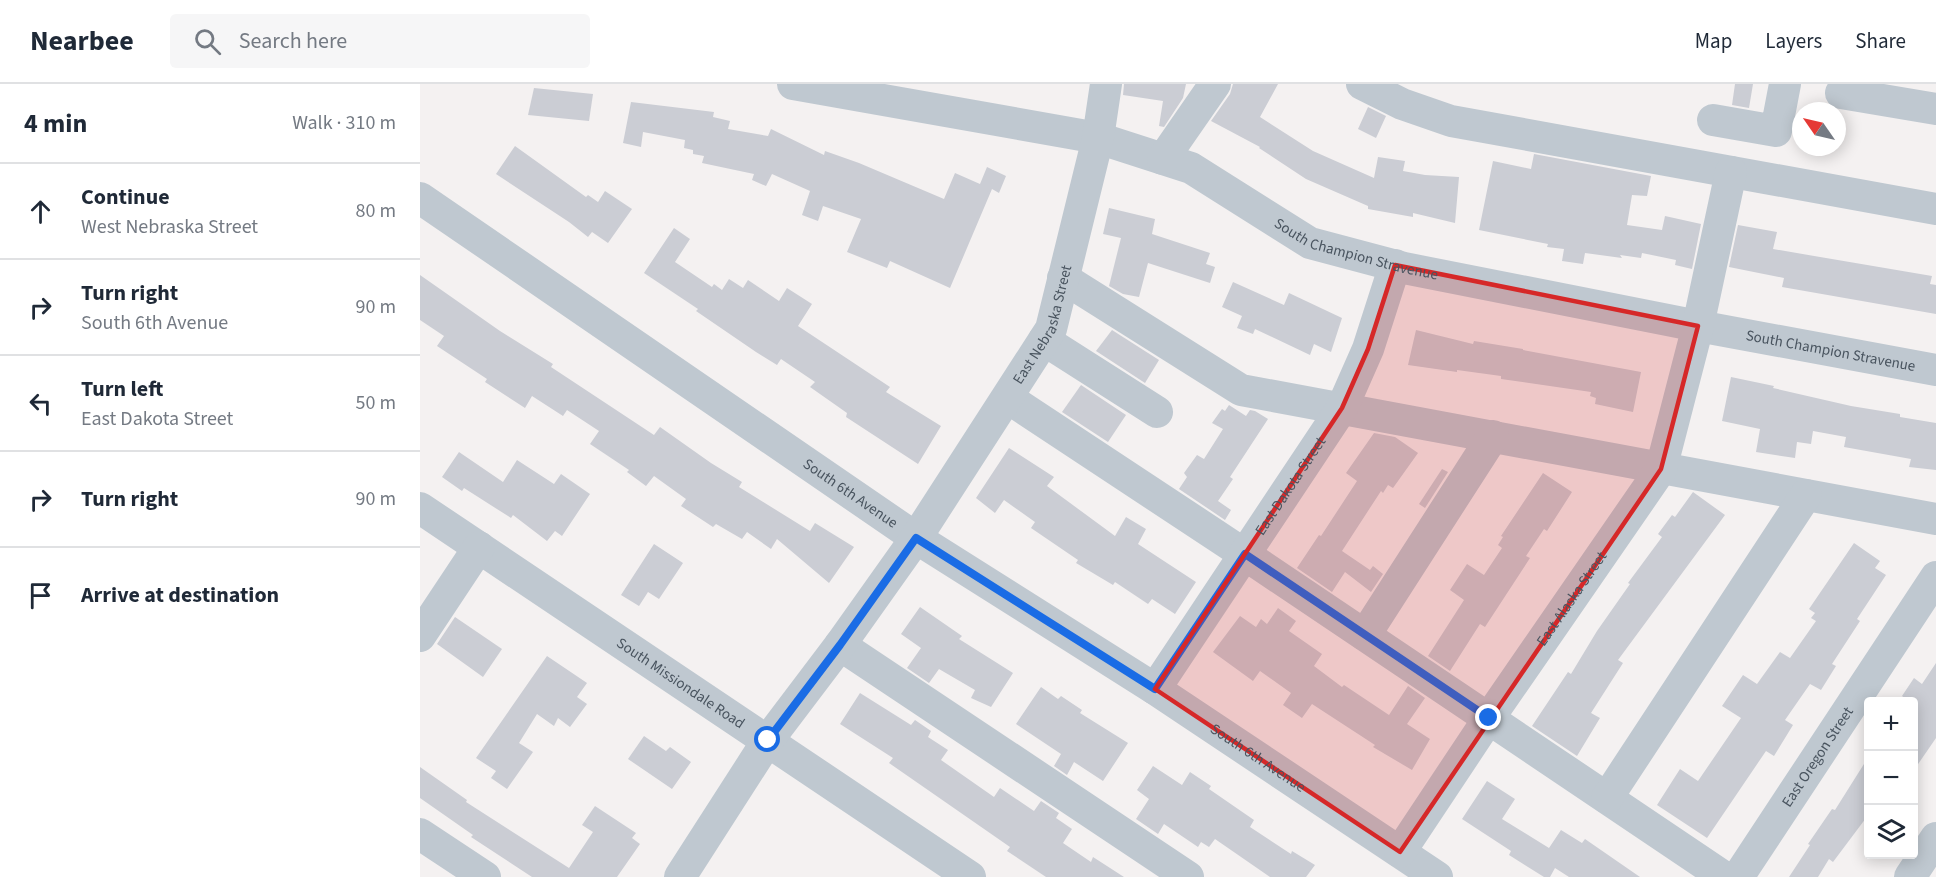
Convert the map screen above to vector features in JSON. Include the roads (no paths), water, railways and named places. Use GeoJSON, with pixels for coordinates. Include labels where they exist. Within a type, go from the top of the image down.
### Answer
{"type":"FeatureCollection","features":[{"type":"Feature","properties":{"kind":"street","name":"South Champion Stravenue"},"geometry":{"type":"LineString","coordinates":[[793,84],[1098,138],[1191,168],[1310,243],[1395,265],[1698,326],[1936,370]]}},
{"type":"Feature","properties":{"kind":"street","name":"East Nebraska Street"},"geometry":{"type":"LineString","coordinates":[[680,877],[768,740],[840,645],[916,538],[1051,330],[1098,138],[1106,84]]}},
{"type":"Feature","properties":{"kind":"street"},"geometry":{"type":"LineString","coordinates":[[1162,159],[1215,84]]}},
{"type":"Feature","properties":{"kind":"street"},"geometry":{"type":"LineString","coordinates":[[1362,84],[1402,104],[1451,121],[1936,208]]}},
{"type":"Feature","properties":{"kind":"street"},"geometry":{"type":"LineString","coordinates":[[1713,120],[1776,131],[1785,84]]}},
{"type":"Feature","properties":{"kind":"street"},"geometry":{"type":"LineString","coordinates":[[1841,93],[1936,109]]}},
{"type":"Feature","properties":{"kind":"street","name":"East Alaska Street"},"geometry":{"type":"LineString","coordinates":[[1400,852],[1489,718],[1661,469],[1698,326],[1731,172]]}},
{"type":"Feature","properties":{"kind":"street","name":"South 6th Avenue"},"geometry":{"type":"LineString","coordinates":[[420,198],[916,538],[1155,689],[1437,877]]}},
{"type":"Feature","properties":{"kind":"street","name":"East Dakota Street"},"geometry":{"type":"LineString","coordinates":[[1155,689],[1342,408],[1368,350],[1395,265]]}},
{"type":"Feature","properties":{"kind":"street"},"geometry":{"type":"LineString","coordinates":[[1063,278],[1241,390],[1936,519]]}},
{"type":"Feature","properties":{"kind":"street"},"geometry":{"type":"LineString","coordinates":[[1044,340],[1157,412]]}},
{"type":"Feature","properties":{"kind":"street"},"geometry":{"type":"LineString","coordinates":[[1008,398],[1245,554],[1725,877]]}},
{"type":"Feature","properties":{"kind":"street"},"geometry":{"type":"LineString","coordinates":[[1365,635],[1493,436]]}},
{"type":"Feature","properties":{"kind":"street"},"geometry":{"type":"LineString","coordinates":[[1607,798],[1806,495]]}},
{"type":"Feature","properties":{"kind":"street","name":"South Missiondale Road"},"geometry":{"type":"LineString","coordinates":[[420,508],[970,877]]}},
{"type":"Feature","properties":{"kind":"street"},"geometry":{"type":"LineString","coordinates":[[420,636],[479,547]]}},
{"type":"Feature","properties":{"kind":"street","name":"East Oregon Street"},"geometry":{"type":"LineString","coordinates":[[1738,877],[1936,577]]}},
{"type":"Feature","properties":{"kind":"street"},"geometry":{"type":"LineString","coordinates":[[840,645],[1188,877]]}},
{"type":"Feature","properties":{"kind":"street"},"geometry":{"type":"LineString","coordinates":[[420,834],[485,877]]}},
{"type":"Feature","properties":{"kind":"street"},"geometry":{"type":"LineString","coordinates":[[1910,877],[1936,838]]}}]}
